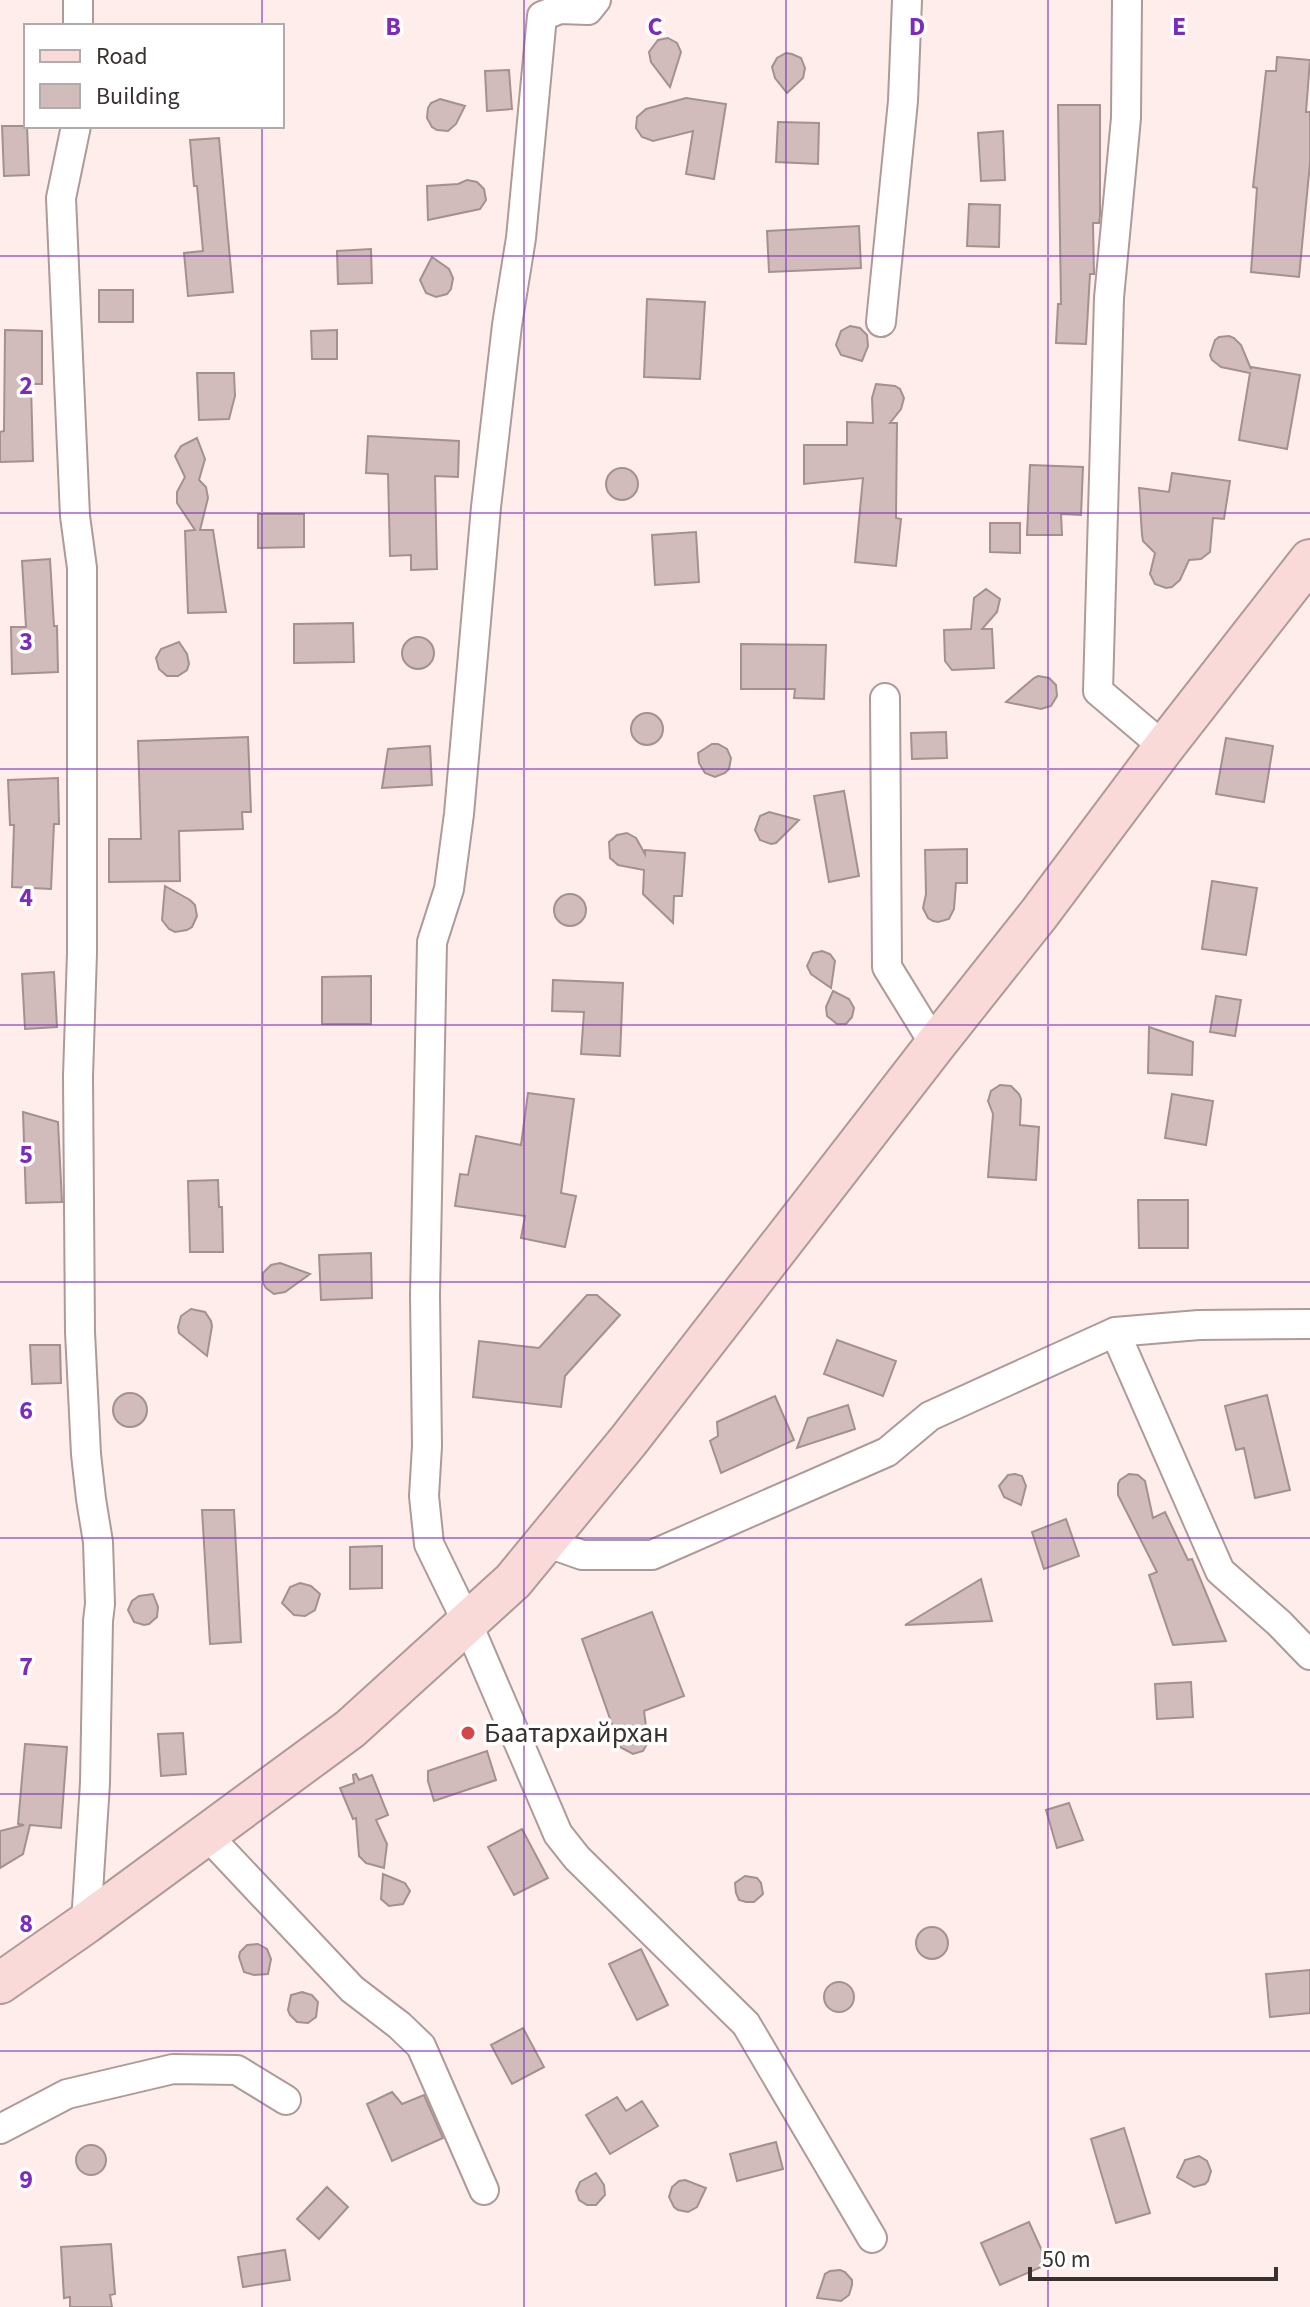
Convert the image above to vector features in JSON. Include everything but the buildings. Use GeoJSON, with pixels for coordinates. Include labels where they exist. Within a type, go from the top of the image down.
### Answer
{"type":"FeatureCollection","features":[{"type":"Feature","properties":{"kind":"street"},"geometry":{"type":"LineString","coordinates":[[78,0],[78,24]]}},
{"type":"Feature","properties":{"kind":"street"},"geometry":{"type":"LineString","coordinates":[[596,0],[588,10],[560,9],[542,16],[521,238],[507,325],[486,507],[459,814],[449,889],[432,942],[424,1496],[429,1544],[467,1622],[558,1834],[577,1858],[746,2024],[872,2238]]}},
{"type":"Feature","properties":{"kind":"street"},"geometry":{"type":"LineString","coordinates":[[881,322],[903,101],[907,0]]}},
{"type":"Feature","properties":{"kind":"street"},"geometry":{"type":"LineString","coordinates":[[1127,0],[1126,118],[1109,298],[1098,691],[1164,747]]}},
{"type":"Feature","properties":{"kind":"street"},"geometry":{"type":"LineString","coordinates":[[76,128],[61,198],[75,516],[82,568],[82,937],[78,1076],[80,1332],[86,1454],[98,1542],[100,1604],[95,1783],[86,1923]]}},
{"type":"Feature","properties":{"kind":"street"},"geometry":{"type":"LineString","coordinates":[[0,1983],[350,1729],[513,1581],[639,1427],[1310,560]]}},
{"type":"Feature","properties":{"kind":"street"},"geometry":{"type":"LineString","coordinates":[[885,698],[887,967],[935,1045]]}},
{"type":"Feature","properties":{"kind":"street"},"geometry":{"type":"LineString","coordinates":[[545,1542],[582,1555],[652,1555],[887,1452],[930,1416],[1115,1332],[1199,1325],[1310,1324]]}},
{"type":"Feature","properties":{"kind":"street"},"geometry":{"type":"LineString","coordinates":[[1115,1332],[1220,1571],[1310,1655]]}},
{"type":"Feature","properties":{"kind":"street"},"geometry":{"type":"LineString","coordinates":[[207,1835],[352,1989],[421,2046],[484,2190]]}},
{"type":"Feature","properties":{"kind":"street"},"geometry":{"type":"LineString","coordinates":[[0,2129],[67,2094],[173,2069],[237,2070],[286,2100]]}},
{"type":"Feature","properties":{"kind":"place","name":"Баатархайрхан"},"geometry":{"type":"Point","coordinates":[468,1733]}}]}
